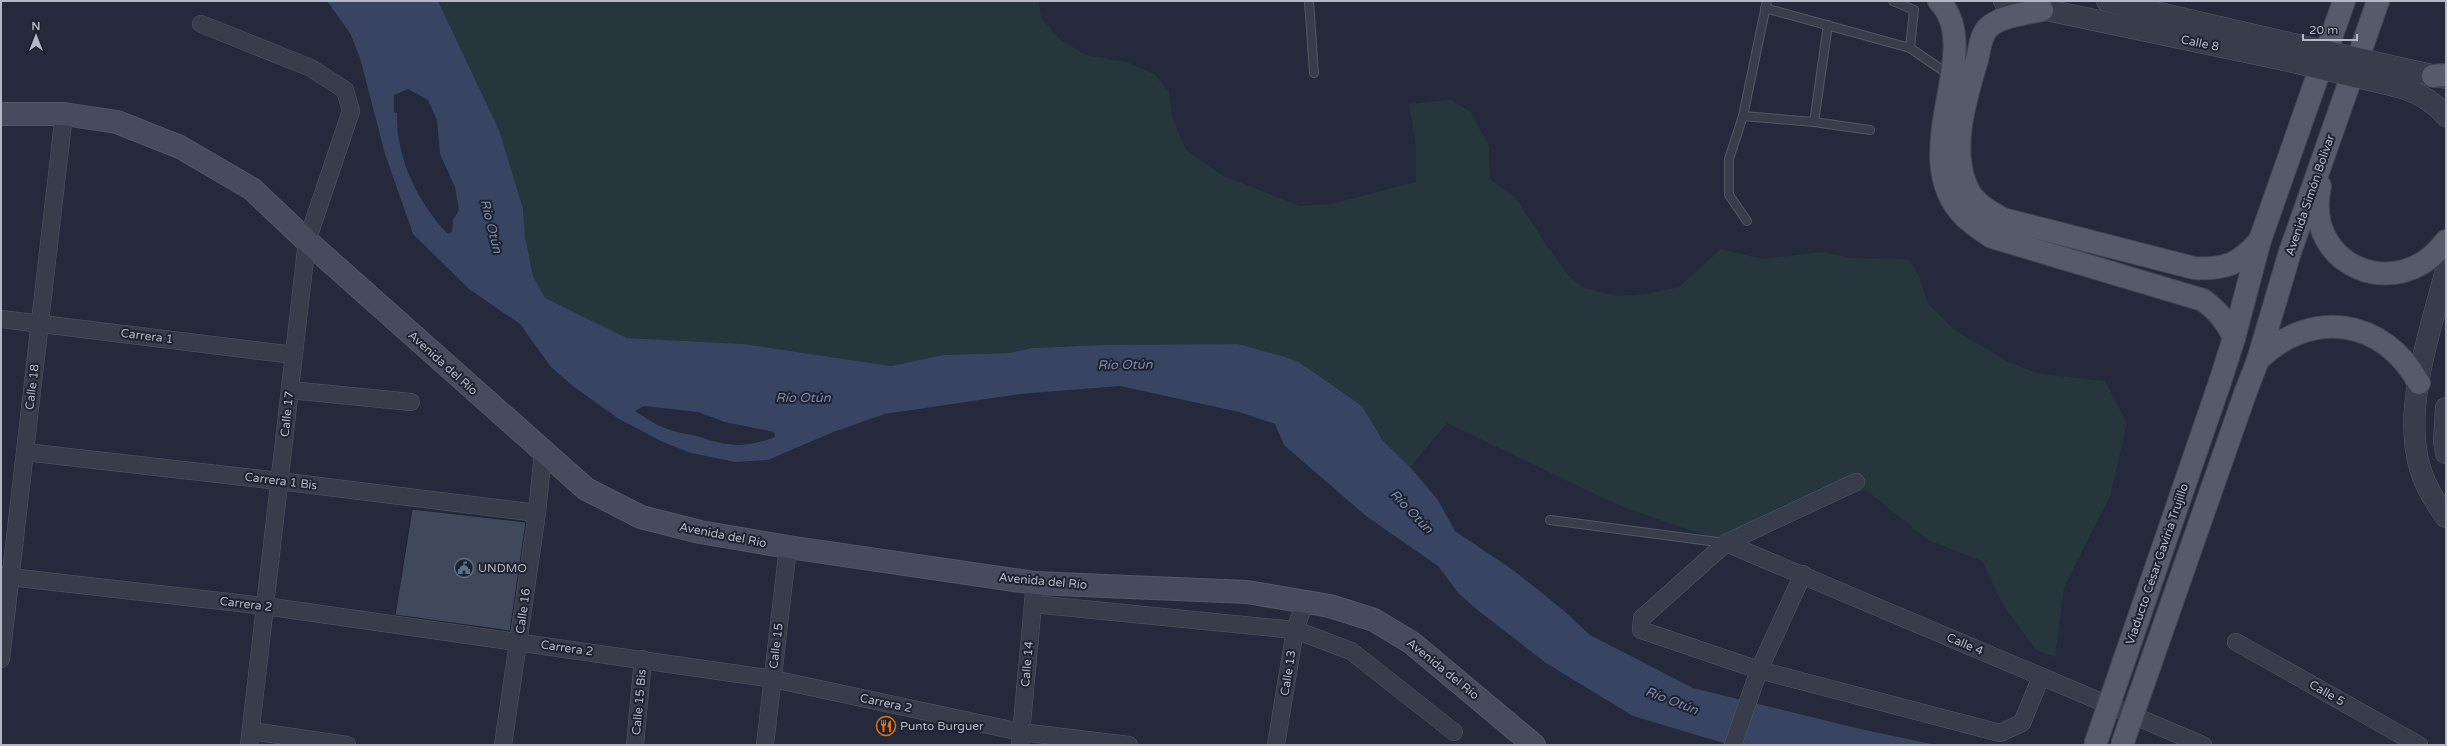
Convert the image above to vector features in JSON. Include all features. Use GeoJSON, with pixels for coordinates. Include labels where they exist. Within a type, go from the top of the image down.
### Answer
{"type":"FeatureCollection","features":[{"type":"Feature","properties":{"kind":"main road"},"geometry":{"type":"LineString","coordinates":[[1939,1],[1950,18],[1954,33],[1951,76],[1944,116],[1940,153],[1946,185],[1954,202],[1964,217],[1992,237],[2203,300],[2216,310],[2227,323],[2234,338]]}},
{"type":"Feature","properties":{"kind":"main road","name":"Avenida Simón Bolívar"},"geometry":{"type":"LineString","coordinates":[[2122,745],[2258,360],[2290,252],[2378,1]]}},
{"type":"Feature","properties":{"kind":"main road"},"geometry":{"type":"LineString","coordinates":[[2234,338],[2260,240],[2343,4]]}},
{"type":"Feature","properties":{"kind":"main road"},"geometry":{"type":"LineString","coordinates":[[2042,10],[2005,18],[1989,27],[1981,42],[1965,109],[1960,154],[1961,170],[1966,186],[1976,200],[1987,211],[2003,219],[2194,268],[2213,269],[2232,264],[2248,254],[2260,240]]}},
{"type":"Feature","properties":{"kind":"main road","name":"Avenida del Río"},"geometry":{"type":"LineString","coordinates":[[1,114],[64,114],[117,122],[180,148],[252,189],[306,241],[543,453],[586,488],[641,517],[700,532],[1034,593],[1247,592],[1330,606],[1374,620],[1412,642],[1534,745]]}},
{"type":"Feature","properties":{"kind":"main road"},"geometry":{"type":"LineString","coordinates":[[2336,119],[2319,191],[2318,213],[2322,229],[2328,243],[2337,254],[2346,262],[2370,272],[2398,274],[2427,262],[2446,241]]}},
{"type":"Feature","properties":{"kind":"main road"},"geometry":{"type":"LineString","coordinates":[[2258,360],[2271,347],[2301,331],[2319,327],[2353,328],[2370,334],[2399,354],[2411,368],[2419,383]]}},
{"type":"Feature","properties":{"kind":"main road","name":"Viaducto César Gaviria Trujillo"},"geometry":{"type":"LineString","coordinates":[[2095,745],[2234,338]]}},
{"type":"Feature","properties":{"kind":"street","name":"Calle 8"},"geometry":{"type":"LineString","coordinates":[[2004,1],[2042,10],[2291,53],[2397,77],[2442,77]]}},
{"type":"Feature","properties":{"kind":"street","name":"Calle 8"},"geometry":{"type":"LineString","coordinates":[[2107,1],[2291,53]]}},
{"type":"Feature","properties":{"kind":"street","name":"Calle 17"},"geometry":{"type":"LineString","coordinates":[[201,24],[311,68],[345,90],[351,111],[306,241],[250,738]]}},
{"type":"Feature","properties":{"kind":"street"},"geometry":{"type":"LineString","coordinates":[[2397,77],[2413,90],[2428,99],[2446,116]]}},
{"type":"Feature","properties":{"kind":"street","name":"Calle 18"},"geometry":{"type":"LineString","coordinates":[[1,659],[6,576],[25,452],[64,114]]}},
{"type":"Feature","properties":{"kind":"street"},"geometry":{"type":"LineString","coordinates":[[2446,270],[2419,383],[2415,410],[2416,448],[2420,468],[2429,490],[2446,516]]}},
{"type":"Feature","properties":{"kind":"street","name":"Carrera 1"},"geometry":{"type":"LineString","coordinates":[[1,319],[294,355]]}},
{"type":"Feature","properties":{"kind":"street"},"geometry":{"type":"LineString","coordinates":[[290,390],[411,402]]}},
{"type":"Feature","properties":{"kind":"street"},"geometry":{"type":"LineString","coordinates":[[2446,408],[2444,442],[2446,453]]}},
{"type":"Feature","properties":{"kind":"street","name":"Carrera 1 Bis"},"geometry":{"type":"LineString","coordinates":[[25,452],[279,481],[537,514]]}},
{"type":"Feature","properties":{"kind":"street","name":"Calle 16"},"geometry":{"type":"LineString","coordinates":[[503,745],[537,514],[543,453]]}},
{"type":"Feature","properties":{"kind":"street"},"geometry":{"type":"LineString","coordinates":[[1856,482],[1726,543],[1642,618],[1641,630],[1759,670],[2000,733],[2022,722],[2041,677]]}},
{"type":"Feature","properties":{"kind":"street","name":"Calle 4"},"geometry":{"type":"LineString","coordinates":[[1726,543],[1803,574],[2203,745]]}},
{"type":"Feature","properties":{"kind":"street","name":"Calle 15"},"geometry":{"type":"LineString","coordinates":[[765,745],[788,547]]}},
{"type":"Feature","properties":{"kind":"street"},"geometry":{"type":"LineString","coordinates":[[1734,745],[1759,670],[1803,574]]}},
{"type":"Feature","properties":{"kind":"street","name":"Carrera 2"},"geometry":{"type":"LineString","coordinates":[[6,576],[265,606],[643,659],[773,679],[1020,739],[1129,745]]}},
{"type":"Feature","properties":{"kind":"street"},"geometry":{"type":"LineString","coordinates":[[1034,593],[1295,630],[1351,651],[1454,732]]}},
{"type":"Feature","properties":{"kind":"street","name":"Calle 14"},"geometry":{"type":"LineString","coordinates":[[1020,739],[1034,593]]}},
{"type":"Feature","properties":{"kind":"street","name":"Calle 13"},"geometry":{"type":"LineString","coordinates":[[1276,745],[1295,630],[1304,602]]}},
{"type":"Feature","properties":{"kind":"street","name":"Calle 5"},"geometry":{"type":"LineString","coordinates":[[2236,642],[2418,745]]}},
{"type":"Feature","properties":{"kind":"street","name":"Calle 15 Bis"},"geometry":{"type":"LineString","coordinates":[[635,745],[643,659]]}},
{"type":"Feature","properties":{"kind":"street"},"geometry":{"type":"LineString","coordinates":[[250,738],[347,745]]}},
{"type":"Feature","properties":{"kind":"lane"},"geometry":{"type":"LineString","coordinates":[[1309,1],[1314,73]]}},
{"type":"Feature","properties":{"kind":"lane"},"geometry":{"type":"LineString","coordinates":[[1893,1],[1914,10],[1910,48]]}},
{"type":"Feature","properties":{"kind":"lane"},"geometry":{"type":"LineString","coordinates":[[1747,221],[1729,195],[1729,159],[1743,116],[1766,4],[1828,25],[1910,48],[1951,76]]}},
{"type":"Feature","properties":{"kind":"lane"},"geometry":{"type":"LineString","coordinates":[[1814,122],[1828,25]]}},
{"type":"Feature","properties":{"kind":"lane"},"geometry":{"type":"LineString","coordinates":[[1743,116],[1814,122],[1870,130]]}},
{"type":"Feature","properties":{"kind":"lane"},"geometry":{"type":"LineString","coordinates":[[1550,520],[1726,543]]}},
{"type":"Feature","properties":{"kind":"shaded area"},"geometry":{"type":"Polygon","coordinates":[[[438,1],[1039,1],[1041,18],[1060,39],[1085,55],[1126,62],[1154,74],[1169,92],[1172,117],[1186,150],[1223,176],[1300,206],[1331,204],[1416,182],[1416,146],[1409,104],[1451,100],[1471,112],[1489,147],[1490,179],[1515,197],[1547,246],[1569,276],[1584,288],[1618,296],[1646,294],[1679,287],[1721,249],[1762,259],[1822,252],[1851,258],[1909,259],[1919,276],[1928,304],[1956,331],[2007,361],[2039,374],[2105,381],[2127,423],[2110,496],[2064,587],[2055,657],[2036,650],[2002,603],[1982,561],[1928,540],[1856,482],[1726,543],[1618,505],[1447,423],[1410,467],[1383,441],[1362,406],[1299,362],[1238,344],[1103,345],[1032,348],[1009,353],[943,355],[891,366],[743,344],[627,338],[545,298],[533,276],[525,236],[523,208],[499,130],[438,1]]]}},
{"type":"Feature","properties":{"kind":"water","name":"Río Otún"},"geometry":{"type":"Polygon","coordinates":[[[327,1],[438,1],[499,130],[523,208],[525,236],[533,276],[545,298],[627,338],[743,344],[891,366],[943,355],[1009,353],[1032,348],[1103,345],[1238,344],[1285,357],[1299,362],[1362,406],[1383,441],[1410,467],[1438,500],[1455,531],[1513,570],[1562,609],[1590,635],[1693,688],[1856,728],[1936,745],[1730,745],[1633,716],[1546,663],[1480,612],[1459,594],[1438,566],[1366,516],[1284,445],[1275,424],[1239,412],[1120,386],[1019,394],[885,414],[833,432],[768,460],[735,462],[691,453],[663,442],[619,419],[574,387],[551,367],[520,324],[469,289],[413,234],[385,154],[360,58],[350,33],[327,1]],[[408,89],[394,95],[394,112],[397,113],[400,146],[410,178],[418,194],[448,234],[452,232],[453,220],[459,210],[455,187],[440,154],[437,120],[428,100],[408,89]],[[644,406],[635,411],[659,425],[671,430],[720,443],[738,445],[756,443],[775,437],[774,432],[725,422],[698,412],[644,406]]]}},
{"type":"Feature","properties":{"kind":"building","name":"UNDMO"},"geometry":{"type":"Polygon","coordinates":[[[412,509],[526,522],[510,631],[395,615],[412,509]]]}},
{"type":"Feature","properties":{"kind":"place","name":"UNDMO"},"geometry":{"type":"Point","coordinates":[464,568]}},
{"type":"Feature","properties":{"kind":"place","name":"Punto Burguer"},"geometry":{"type":"Point","coordinates":[886,726]}}]}
